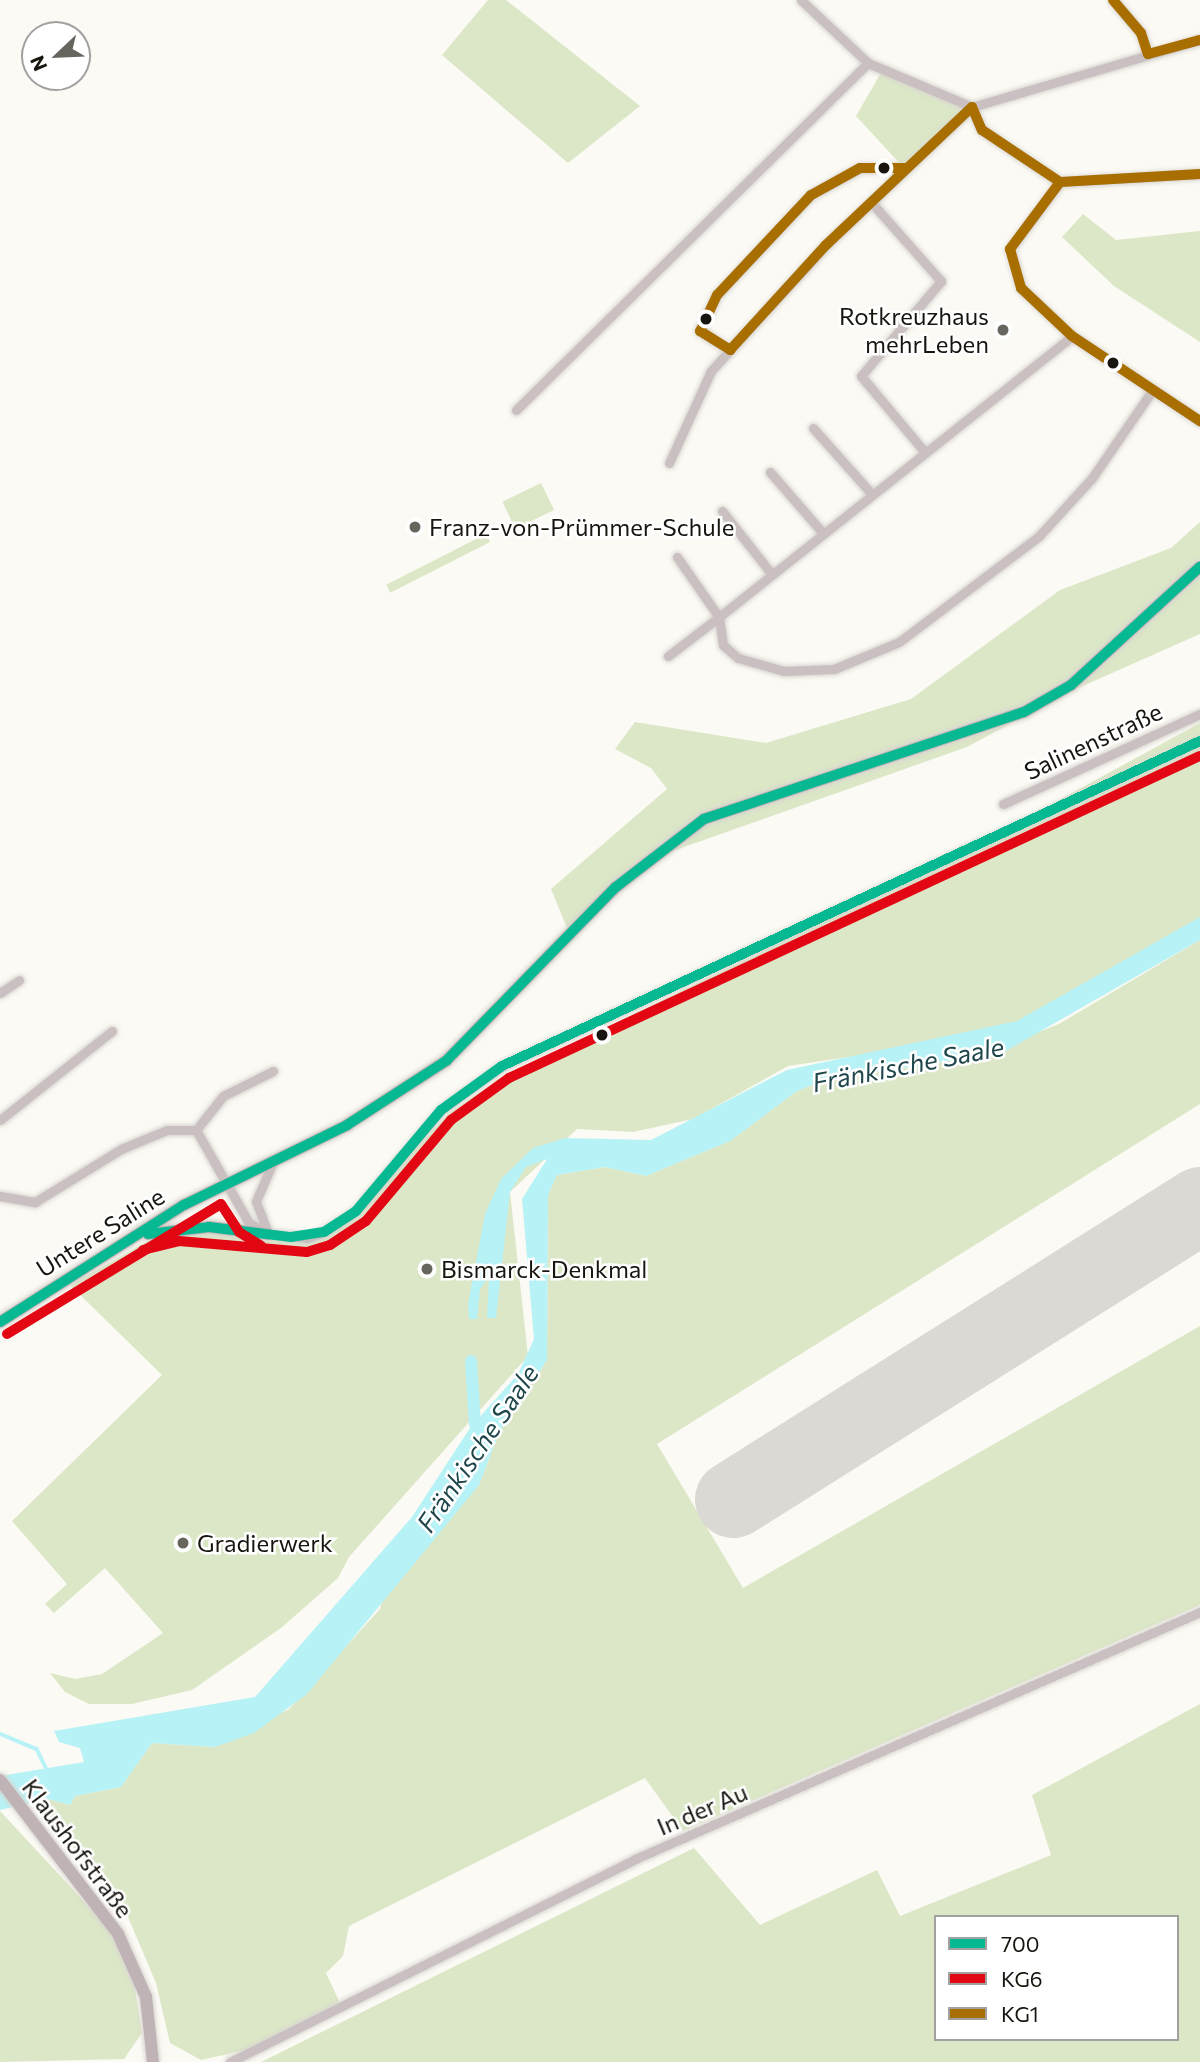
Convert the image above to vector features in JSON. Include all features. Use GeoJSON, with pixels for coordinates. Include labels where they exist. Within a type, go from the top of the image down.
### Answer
{"type":"FeatureCollection","features":[{"type":"Feature","properties":{"kind":"main road","name":"Untere Saline"},"geometry":{"type":"LineString","coordinates":[[0,1322],[226,1185],[370,1112],[446,1061],[616,887],[704,819],[1024,712],[1071,685],[1200,567]]}},
{"type":"Feature","properties":{"kind":"main road"},"geometry":{"type":"LineString","coordinates":[[141,1236],[188,1227],[268,1234]]}},
{"type":"Feature","properties":{"kind":"main road","name":"Klaushofstraße"},"geometry":{"type":"LineString","coordinates":[[0,1780],[92,1894],[146,1997],[153,2062]]}},
{"type":"Feature","properties":{"kind":"street"},"geometry":{"type":"LineString","coordinates":[[801,0],[868,63],[972,107],[982,130],[1060,182],[1200,174]]}},
{"type":"Feature","properties":{"kind":"street"},"geometry":{"type":"LineString","coordinates":[[1113,0],[1141,33],[1148,54]]}},
{"type":"Feature","properties":{"kind":"street"},"geometry":{"type":"LineString","coordinates":[[669,463],[711,371],[904,168],[972,107],[1200,40]]}},
{"type":"Feature","properties":{"kind":"street"},"geometry":{"type":"LineString","coordinates":[[516,410],[868,63]]}},
{"type":"Feature","properties":{"kind":"street"},"geometry":{"type":"LineString","coordinates":[[730,350],[699,331],[704,318],[717,295],[802,205],[860,168],[904,168]]}},
{"type":"Feature","properties":{"kind":"street"},"geometry":{"type":"LineString","coordinates":[[1060,182],[1021,229],[1010,249],[1011,269],[1021,288],[1072,335],[1151,392],[1200,421]]}},
{"type":"Feature","properties":{"kind":"street"},"geometry":{"type":"LineString","coordinates":[[871,202],[941,281],[861,376],[923,450]]}},
{"type":"Feature","properties":{"kind":"street"},"geometry":{"type":"LineString","coordinates":[[668,656],[870,492],[1072,335]]}},
{"type":"Feature","properties":{"kind":"street"},"geometry":{"type":"LineString","coordinates":[[677,557],[719,617],[723,645],[738,658],[784,671],[834,669],[900,642],[1039,536],[1092,478],[1151,392]]}},
{"type":"Feature","properties":{"kind":"street"},"geometry":{"type":"LineString","coordinates":[[813,428],[870,492]]}},
{"type":"Feature","properties":{"kind":"street"},"geometry":{"type":"LineString","coordinates":[[770,472],[822,532]]}},
{"type":"Feature","properties":{"kind":"street"},"geometry":{"type":"LineString","coordinates":[[722,511],[770,572]]}},
{"type":"Feature","properties":{"kind":"street","name":"Salinenstraße"},"geometry":{"type":"LineString","coordinates":[[1003,804],[1200,713]]}},
{"type":"Feature","properties":{"kind":"street","name":"Salinenstraße"},"geometry":{"type":"LineString","coordinates":[[268,1234],[307,1238],[356,1211],[441,1110],[502,1066],[1200,741]]}},
{"type":"Feature","properties":{"kind":"street"},"geometry":{"type":"LineString","coordinates":[[0,993],[19,980]]}},
{"type":"Feature","properties":{"kind":"street"},"geometry":{"type":"LineString","coordinates":[[0,1119],[112,1031]]}},
{"type":"Feature","properties":{"kind":"street"},"geometry":{"type":"LineString","coordinates":[[196,1130],[223,1096],[274,1070]]}},
{"type":"Feature","properties":{"kind":"street"},"geometry":{"type":"LineString","coordinates":[[0,1196],[35,1202],[121,1149],[167,1130],[196,1130]]}},
{"type":"Feature","properties":{"kind":"street"},"geometry":{"type":"LineString","coordinates":[[196,1130],[249,1223],[268,1234]]}},
{"type":"Feature","properties":{"kind":"street"},"geometry":{"type":"LineString","coordinates":[[268,1234],[256,1201],[273,1161]]}},
{"type":"Feature","properties":{"kind":"street","name":"In der Au"},"geometry":{"type":"LineString","coordinates":[[230,2062],[635,1859],[1200,1612]]}},
{"type":"Feature","properties":{"kind":"green space"},"geometry":{"type":"Polygon","coordinates":[[[488,0],[506,0],[640,106],[568,163],[442,55],[488,0]]]}},
{"type":"Feature","properties":{"kind":"green space"},"geometry":{"type":"Polygon","coordinates":[[[882,71],[972,107],[904,168],[856,116],[882,71]]]}},
{"type":"Feature","properties":{"kind":"green space"},"geometry":{"type":"Polygon","coordinates":[[[1083,214],[1116,240],[1200,231],[1200,342],[1114,286],[1062,237],[1083,214]]]}},
{"type":"Feature","properties":{"kind":"green space"},"geometry":{"type":"Polygon","coordinates":[[[541,483],[554,510],[516,529],[502,502],[541,483]]]}},
{"type":"Feature","properties":{"kind":"green space"},"geometry":{"type":"Polygon","coordinates":[[[1200,522],[1200,634],[1067,693],[967,747],[667,853],[570,935],[551,889],[667,789],[651,768],[615,749],[635,722],[766,743],[911,699],[1060,590],[1171,548],[1200,522]]]}},
{"type":"Feature","properties":{"kind":"green space"},"geometry":{"type":"Polygon","coordinates":[[[486,534],[490,542],[390,593],[386,585],[486,534]]]}},
{"type":"Feature","properties":{"kind":"green space"},"geometry":{"type":"Polygon","coordinates":[[[1200,723],[1200,923],[1011,1033],[788,1066],[693,1119],[633,1132],[577,1129],[510,1192],[528,1356],[349,1557],[338,1578],[281,1628],[192,1690],[132,1704],[89,1704],[65,1692],[50,1673],[75,1679],[102,1674],[163,1633],[105,1568],[54,1613],[45,1604],[67,1584],[12,1521],[162,1375],[70,1285],[169,1229],[307,1238],[364,1203],[448,1114],[496,1081],[942,864],[1200,723]]]}},
{"type":"Feature","properties":{"kind":"green space"},"geometry":{"type":"Polygon","coordinates":[[[1200,940],[1200,1104],[657,1444],[743,1588],[1200,1326],[1200,1605],[683,1831],[645,1778],[349,1926],[343,1956],[326,1973],[340,2003],[246,2050],[201,2060],[170,2043],[156,1983],[128,1917],[39,1803],[48,1799],[70,1805],[75,1796],[121,1787],[152,1743],[215,1747],[289,1709],[380,1609],[383,1597],[479,1485],[499,1433],[547,1360],[548,1195],[557,1175],[605,1167],[646,1176],[730,1141],[797,1091],[826,1080],[976,1057],[1059,1024],[1200,940]]]}},
{"type":"Feature","properties":{"kind":"green space"},"geometry":{"type":"Polygon","coordinates":[[[1200,1704],[1200,2062],[261,2062],[694,1848],[760,1925],[877,1870],[900,1916],[1051,1855],[1032,1795],[1200,1704]]]}},
{"type":"Feature","properties":{"kind":"green space"},"geometry":{"type":"Polygon","coordinates":[[[0,1811],[104,1923],[119,1950],[135,1989],[142,2033],[124,2059],[0,2062],[0,1811]]]}},
{"type":"Feature","properties":{"kind":"water","name":"Fränkische Saale"},"geometry":{"type":"Polygon","coordinates":[[[1200,917],[1200,940],[1004,1052],[826,1080],[797,1091],[730,1141],[646,1176],[605,1167],[557,1175],[548,1195],[547,1360],[499,1433],[479,1485],[307,1694],[254,1733],[215,1747],[152,1743],[121,1787],[75,1796],[70,1805],[48,1799],[0,1810],[0,1776],[84,1762],[80,1748],[59,1742],[54,1731],[255,1697],[412,1517],[470,1428],[518,1374],[534,1339],[522,1199],[547,1159],[526,1167],[510,1192],[496,1318],[487,1318],[489,1276],[480,1289],[477,1319],[469,1319],[468,1304],[485,1214],[501,1179],[533,1148],[565,1138],[651,1140],[787,1070],[1017,1021],[1200,917]]]}},
{"type":"Feature","properties":{"kind":"waterway","name":"Fränkische Saale"},"geometry":{"type":"LineString","coordinates":[[471,1361],[475,1424]]}},
{"type":"Feature","properties":{"kind":"waterway"},"geometry":{"type":"LineString","coordinates":[[1,1734],[37,1749],[48,1772]]}},
{"type":"Feature","properties":{"kind":"runway"},"geometry":{"type":"LineString","coordinates":[[733,1499],[1200,1205]]}},
{"type":"Feature","properties":{"kind":"transit line","name":"KG1"},"geometry":{"type":"LineString","coordinates":[[1113,0],[1141,33],[1148,54],[1200,40]]}},
{"type":"Feature","properties":{"kind":"transit line","name":"KG1"},"geometry":{"type":"LineString","coordinates":[[904,168],[860,168],[811,195],[717,295],[700,331],[730,350],[826,245],[972,107],[982,130],[1060,182],[1200,174]]}},
{"type":"Feature","properties":{"kind":"transit line","name":"KG1"},"geometry":{"type":"LineString","coordinates":[[1060,182],[1010,249],[1021,288],[1072,336],[1200,421]]}},
{"type":"Feature","properties":{"kind":"transit line","name":"700"},"geometry":{"type":"LineString","coordinates":[[0,1322],[184,1205],[347,1125],[446,1061],[616,887],[704,819],[1024,712],[1071,685],[1200,567]]}},
{"type":"Feature","properties":{"kind":"transit line","name":"700"},"geometry":{"type":"LineString","coordinates":[[148,1234],[209,1227],[291,1237],[324,1232],[356,1211],[441,1110],[502,1066],[1200,741]]}},
{"type":"Feature","properties":{"kind":"transit line","name":"KG6"},"geometry":{"type":"LineString","coordinates":[[143,1250],[179,1241],[307,1252],[330,1245],[366,1221],[451,1120],[509,1078],[1200,756]]}},
{"type":"Feature","properties":{"kind":"transit line","name":"KG6"},"geometry":{"type":"LineString","coordinates":[[7,1334],[221,1204],[239,1232],[261,1246]]}},
{"type":"Feature","properties":{"kind":"place","name":"Rotkreuzhaus mehrLeben"},"geometry":{"type":"Point","coordinates":[1003,330]}},
{"type":"Feature","properties":{"kind":"place","name":"Franz-von-Prümmer-Schule"},"geometry":{"type":"Point","coordinates":[415,527]}},
{"type":"Feature","properties":{"kind":"place","name":"Bismarck-Denkmal"},"geometry":{"type":"Point","coordinates":[427,1269]}},
{"type":"Feature","properties":{"kind":"place","name":"Gradierwerk"},"geometry":{"type":"Point","coordinates":[183,1543]}}]}
